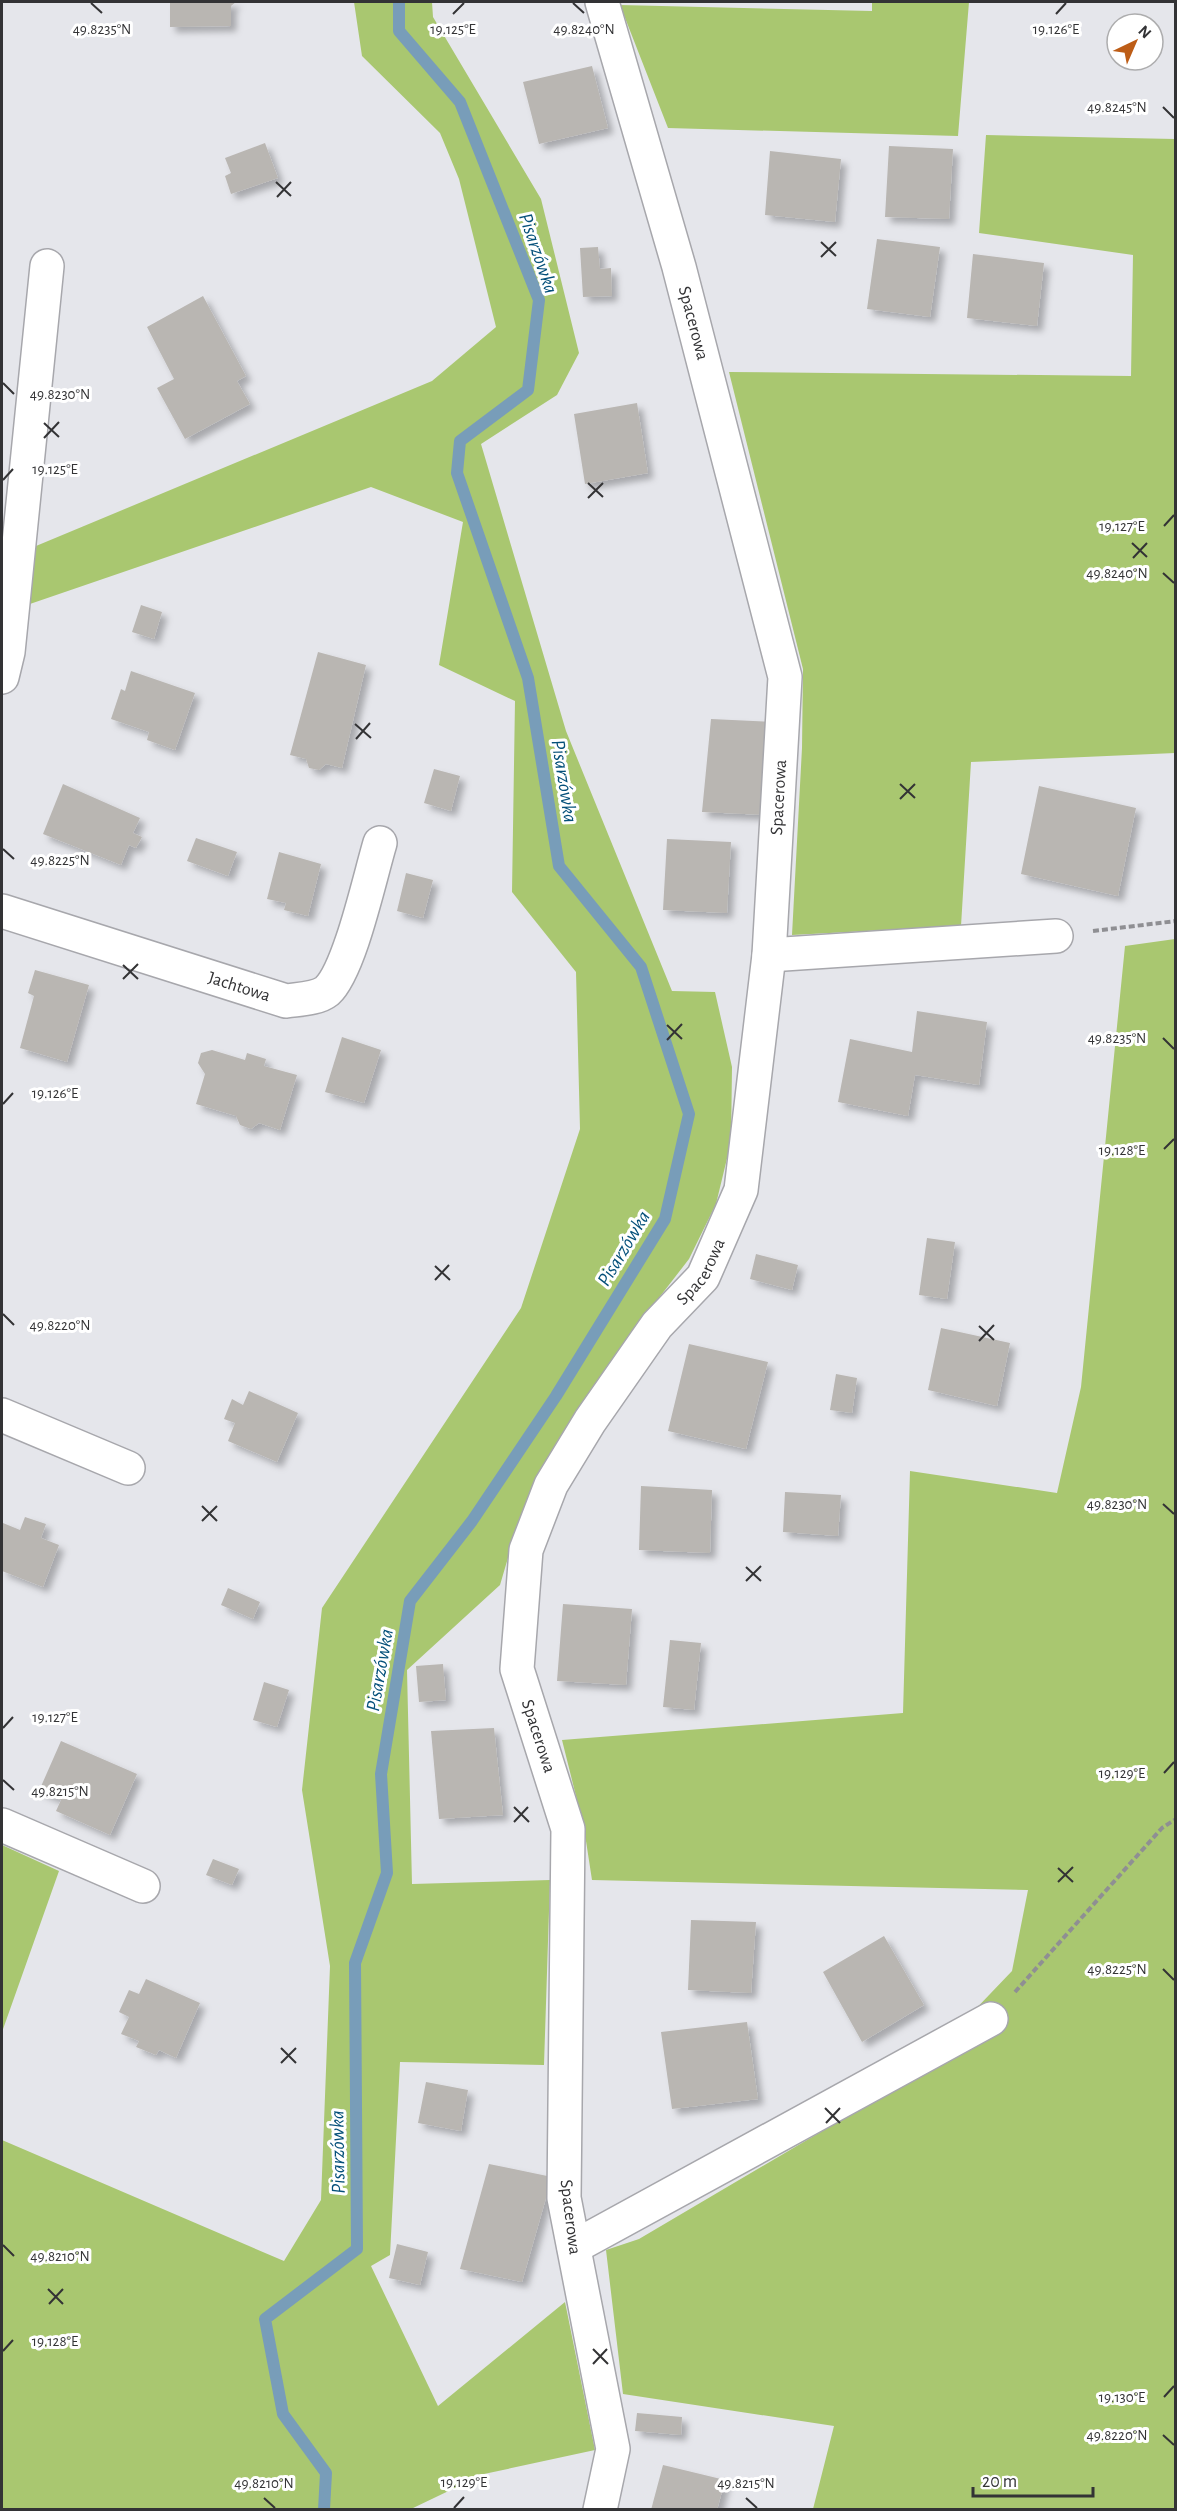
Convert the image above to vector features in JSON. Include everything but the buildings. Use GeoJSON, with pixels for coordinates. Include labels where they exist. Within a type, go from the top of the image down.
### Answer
{"type":"FeatureCollection","features":[{"type":"Feature","properties":{"kind":"street","name":"Spacerowa"},"geometry":{"type":"LineString","coordinates":[[600,2510],[613,2449],[564,2198],[568,1829],[517,1669],[526,1550],[551,1485],[590,1421],[657,1324],[703,1277],[741,1190],[769,956],[785,677],[679,267],[602,2]]}},
{"type":"Feature","properties":{"kind":"street"},"geometry":{"type":"LineString","coordinates":[[2,677],[8,652],[47,266]]}},
{"type":"Feature","properties":{"kind":"street","name":"Jachtowa"},"geometry":{"type":"LineString","coordinates":[[2,911],[286,1000],[306,999],[326,992],[341,972],[380,843]]}},
{"type":"Feature","properties":{"kind":"street"},"geometry":{"type":"LineString","coordinates":[[769,956],[1056,936]]}},
{"type":"Feature","properties":{"kind":"street"},"geometry":{"type":"LineString","coordinates":[[2,1415],[128,1468]]}},
{"type":"Feature","properties":{"kind":"street"},"geometry":{"type":"LineString","coordinates":[[2,1825],[143,1886]]}},
{"type":"Feature","properties":{"kind":"street"},"geometry":{"type":"LineString","coordinates":[[573,2247],[991,2019]]}},
{"type":"Feature","properties":{"kind":"path"},"geometry":{"type":"LineString","coordinates":[[1056,936],[1176,921]]}},
{"type":"Feature","properties":{"kind":"path"},"geometry":{"type":"LineString","coordinates":[[991,2019],[1162,1828],[1176,1819]]}},
{"type":"Feature","properties":{"kind":"green space"},"geometry":{"type":"Polygon","coordinates":[[[354,2],[432,2],[433,17],[541,199],[579,353],[557,395],[481,444],[566,731],[672,991],[715,992],[732,1067],[731,1142],[716,1204],[689,1259],[648,1312],[515,1534],[500,1585],[407,1670],[412,1884],[550,1880],[544,2065],[400,2062],[390,2255],[371,2266],[438,2406],[565,2302],[595,2450],[484,2474],[411,2509],[2,2509],[2,2140],[284,2261],[321,2200],[330,1966],[302,1790],[322,1608],[521,1308],[580,1129],[576,972],[512,892],[515,701],[439,665],[463,522],[371,487],[27,605],[36,546],[432,381],[496,327],[459,179],[440,133],[362,56],[354,2]]]}},
{"type":"Feature","properties":{"kind":"green space"},"geometry":{"type":"Polygon","coordinates":[[[872,2],[969,2],[958,136],[668,128],[620,5],[872,11],[872,2]]]}},
{"type":"Feature","properties":{"kind":"green space"},"geometry":{"type":"Polygon","coordinates":[[[986,135],[1175,139],[1175,753],[971,762],[961,926],[792,935],[802,748],[803,669],[729,372],[1131,376],[1133,255],[979,233],[986,135]]]}},
{"type":"Feature","properties":{"kind":"green space"},"geometry":{"type":"Polygon","coordinates":[[[1175,939],[1175,2509],[813,2509],[834,2426],[623,2394],[606,2250],[639,2239],[987,2034],[968,2017],[1012,1971],[1028,1890],[592,1880],[584,1828],[562,1740],[903,1713],[910,1471],[1057,1493],[1081,1387],[1125,946],[1175,939]]]}},
{"type":"Feature","properties":{"kind":"green space"},"geometry":{"type":"Polygon","coordinates":[[[2,1845],[59,1871],[2,2032],[2,1845]]]}},
{"type":"Feature","properties":{"kind":"waterway","name":"Pisarzówka"},"geometry":{"type":"LineString","coordinates":[[324,2510],[326,2473],[283,2414],[265,2319],[357,2249],[355,1963],[387,1873],[381,1774],[410,1601],[472,1521],[556,1396],[665,1219],[689,1114],[641,967],[559,866],[528,678],[457,473],[460,441],[528,390],[539,300],[460,102],[399,31],[399,2]]}}]}
